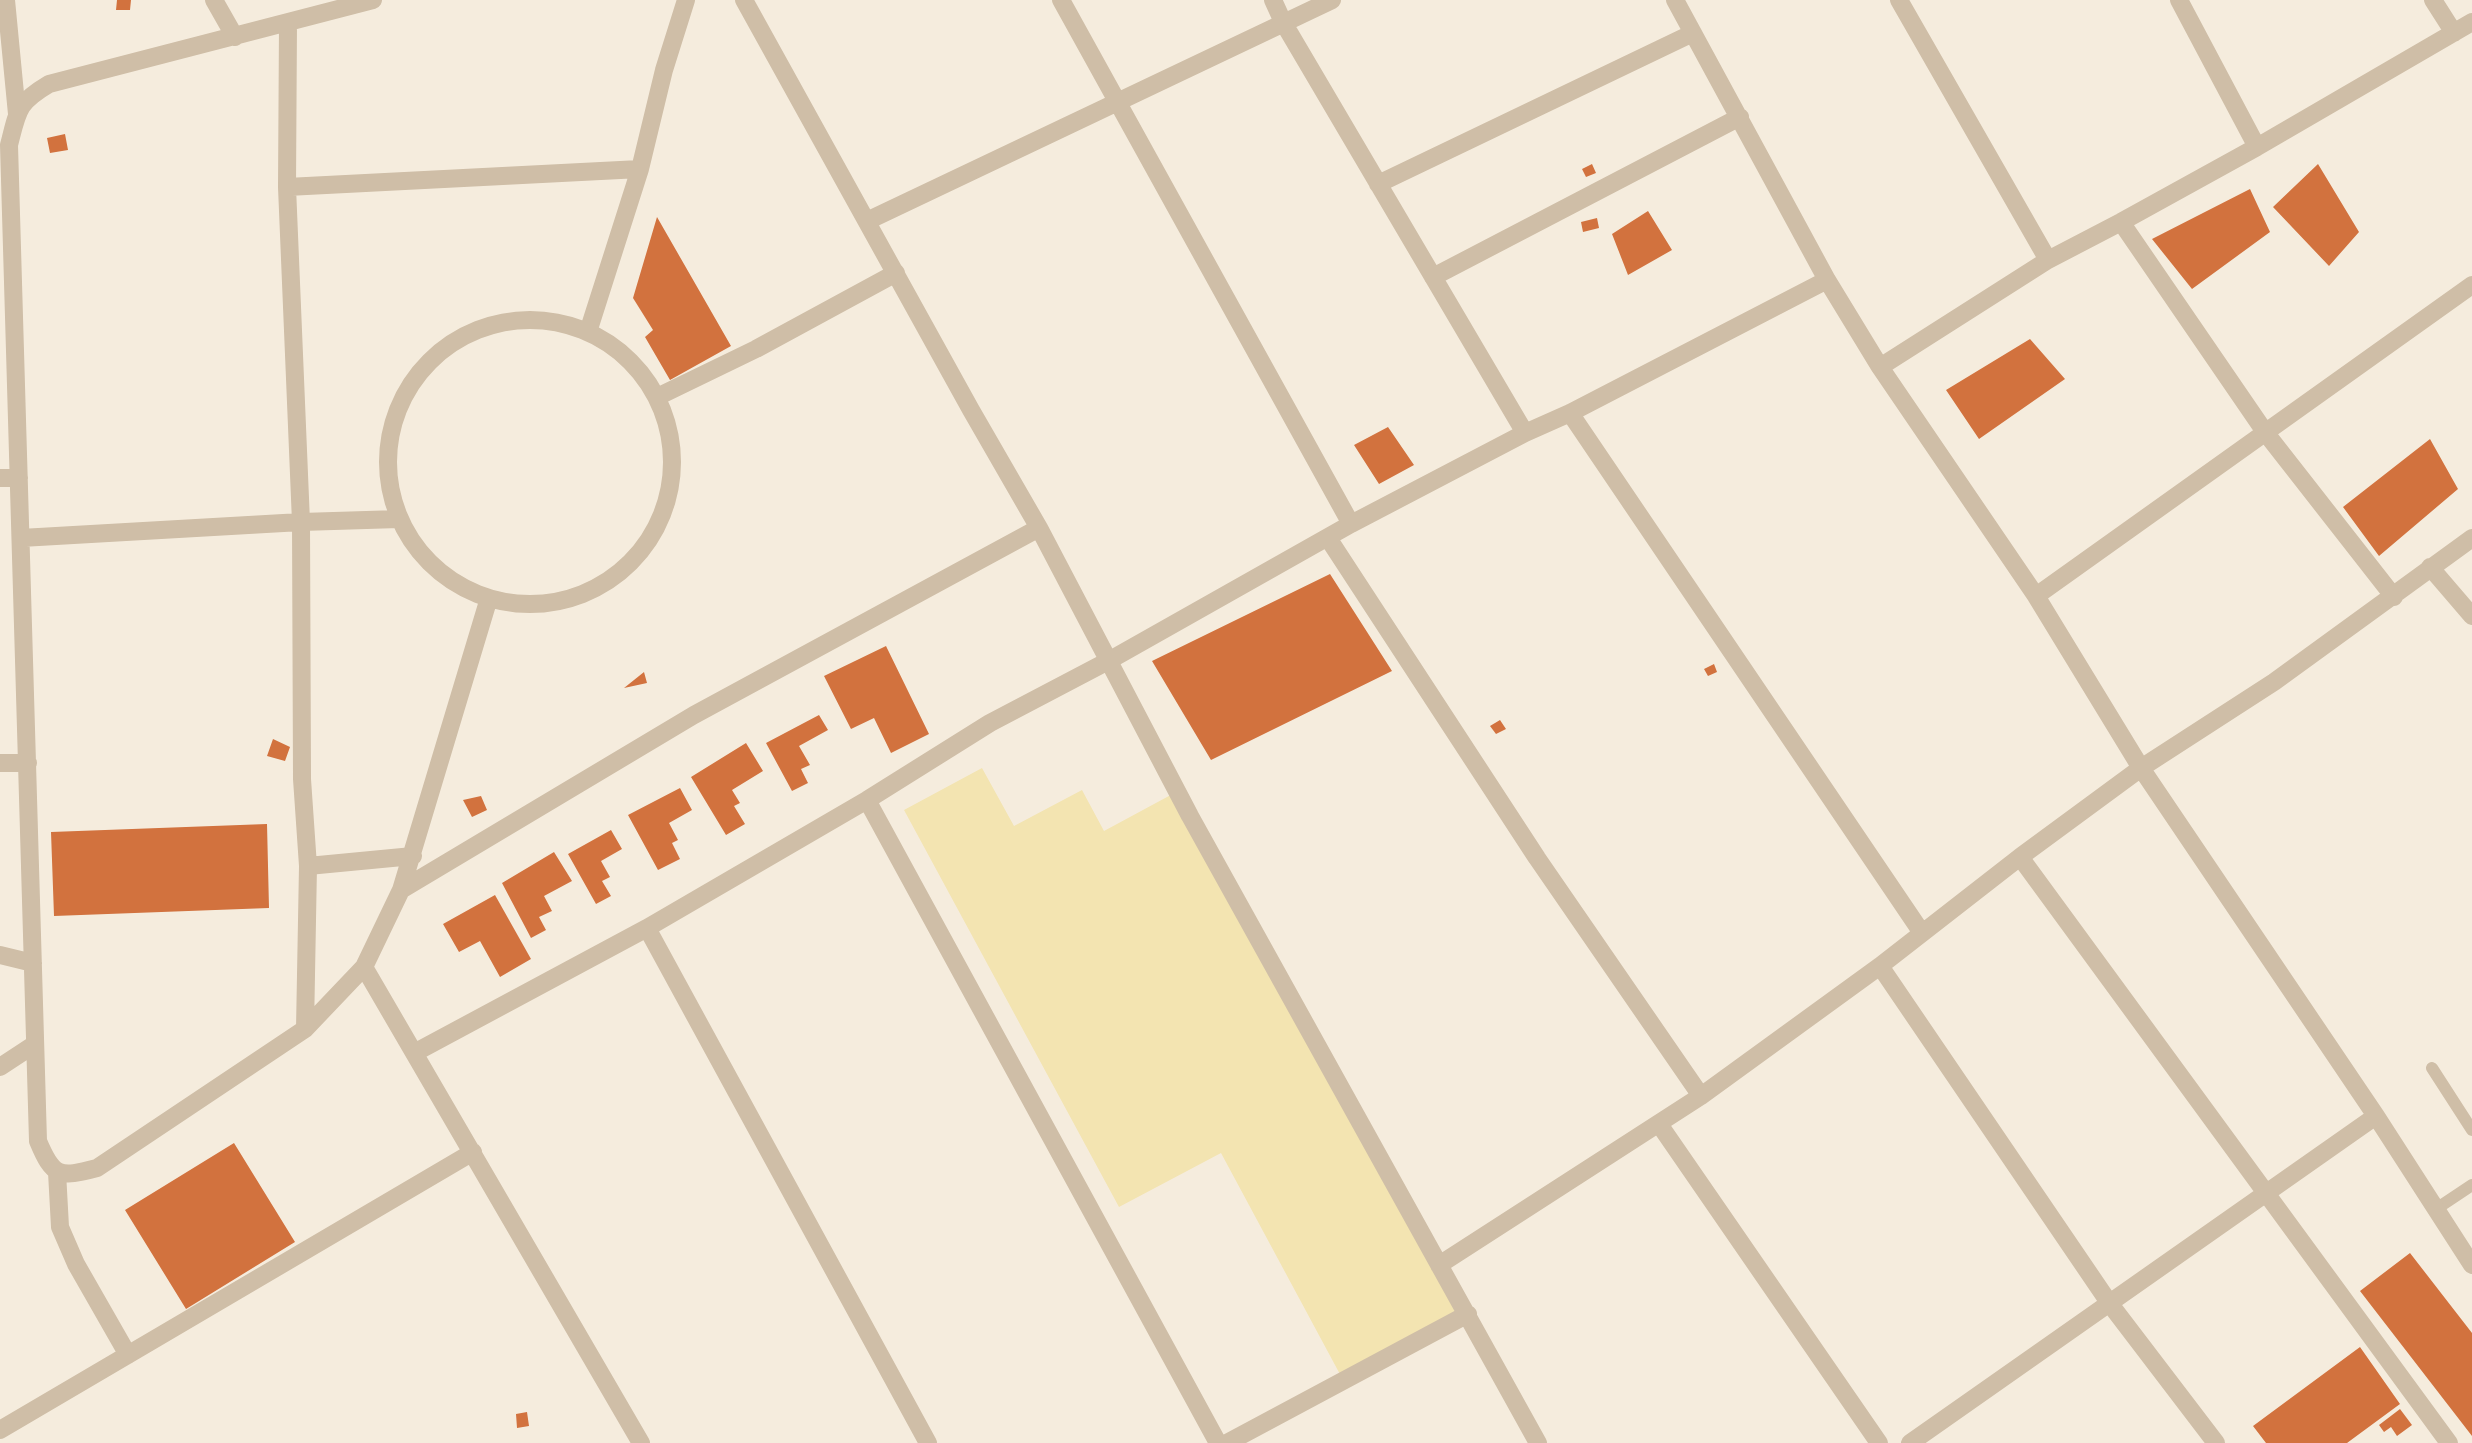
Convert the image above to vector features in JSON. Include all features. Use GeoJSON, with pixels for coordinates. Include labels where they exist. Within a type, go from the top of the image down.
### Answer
{"type":"FeatureCollection","features":[{"type":"Feature","properties":{"kind":"street"},"geometry":{"type":"LineString","coordinates":[[6,0],[17,114]]}},
{"type":"Feature","properties":{"kind":"street"},"geometry":{"type":"LineString","coordinates":[[214,0],[235,37]]}},
{"type":"Feature","properties":{"kind":"street"},"geometry":{"type":"LineString","coordinates":[[373,0],[49,83],[28,96],[17,114],[9,145],[6,228],[19,478],[38,1141],[48,1164],[57,1172],[75,1174],[97,1168],[305,1029],[365,967],[401,891],[489,598]]}},
{"type":"Feature","properties":{"kind":"street"},"geometry":{"type":"LineString","coordinates":[[588,332],[640,169],[664,71],[687,0]]}},
{"type":"Feature","properties":{"kind":"street"},"geometry":{"type":"LineString","coordinates":[[744,0],[1039,528],[1190,816],[1538,1443]]}},
{"type":"Feature","properties":{"kind":"street"},"geometry":{"type":"LineString","coordinates":[[1062,0],[1351,523]]}},
{"type":"Feature","properties":{"kind":"street"},"geometry":{"type":"LineString","coordinates":[[1273,0],[1283,22],[1525,433]]}},
{"type":"Feature","properties":{"kind":"street"},"geometry":{"type":"LineString","coordinates":[[867,221],[1332,0]]}},
{"type":"Feature","properties":{"kind":"street"},"geometry":{"type":"LineString","coordinates":[[1675,0],[1827,280],[1880,367],[2036,596],[2141,768],[2376,1116],[2472,1265]]}},
{"type":"Feature","properties":{"kind":"street"},"geometry":{"type":"LineString","coordinates":[[1899,0],[2048,260]]}},
{"type":"Feature","properties":{"kind":"street"},"geometry":{"type":"LineString","coordinates":[[2179,0],[2257,147]]}},
{"type":"Feature","properties":{"kind":"street"},"geometry":{"type":"LineString","coordinates":[[2433,0],[2454,33]]}},
{"type":"Feature","properties":{"kind":"street"},"geometry":{"type":"LineString","coordinates":[[1880,367],[2048,260],[2257,147],[2472,22]]}},
{"type":"Feature","properties":{"kind":"street"},"geometry":{"type":"LineString","coordinates":[[288,23],[287,187],[301,522],[302,779],[307,866],[305,1029]]}},
{"type":"Feature","properties":{"kind":"street"},"geometry":{"type":"LineString","coordinates":[[1378,184],[1693,33]]}},
{"type":"Feature","properties":{"kind":"street"},"geometry":{"type":"LineString","coordinates":[[1433,277],[1740,117]]}},
{"type":"Feature","properties":{"kind":"street"},"geometry":{"type":"LineString","coordinates":[[287,187],[640,169]]}},
{"type":"Feature","properties":{"kind":"street"},"geometry":{"type":"LineString","coordinates":[[2121,222],[2264,432],[2394,597]]}},
{"type":"Feature","properties":{"kind":"street"},"geometry":{"type":"LineString","coordinates":[[657,397],[756,349],[895,273]]}},
{"type":"Feature","properties":{"kind":"street"},"geometry":{"type":"LineString","coordinates":[[416,1052],[647,928],[867,800],[990,723],[1110,660],[1351,523],[1827,280]]}},
{"type":"Feature","properties":{"kind":"street"},"geometry":{"type":"LineString","coordinates":[[2036,596],[2472,285]]}},
{"type":"Feature","properties":{"kind":"street"},"geometry":{"type":"LineString","coordinates":[[547,320],[588,332],[624,355],[639,370],[657,397],[669,432],[672,468],[666,505],[650,538],[626,566],[597,587],[562,600],[525,604],[489,598],[461,586],[435,568],[415,546],[399,519],[388,478],[389,436],[404,395],[429,361],[463,336],[504,322],[547,320]]}},
{"type":"Feature","properties":{"kind":"street"},"geometry":{"type":"LineString","coordinates":[[1570,413],[1922,933]]}},
{"type":"Feature","properties":{"kind":"street"},"geometry":{"type":"LineString","coordinates":[[0,478],[19,478]]}},
{"type":"Feature","properties":{"kind":"street"},"geometry":{"type":"LineString","coordinates":[[21,538],[399,519]]}},
{"type":"Feature","properties":{"kind":"street"},"geometry":{"type":"LineString","coordinates":[[401,891],[694,715],[1039,528]]}},
{"type":"Feature","properties":{"kind":"street"},"geometry":{"type":"LineString","coordinates":[[1328,538],[1538,858],[1701,1096]]}},
{"type":"Feature","properties":{"kind":"street"},"geometry":{"type":"LineString","coordinates":[[1438,1265],[1701,1096],[1880,966],[2020,857],[2141,768],[2274,682],[2472,538]]}},
{"type":"Feature","properties":{"kind":"street"},"geometry":{"type":"LineString","coordinates":[[2430,567],[2472,616]]}},
{"type":"Feature","properties":{"kind":"street"},"geometry":{"type":"LineString","coordinates":[[0,763],[27,764]]}},
{"type":"Feature","properties":{"kind":"street"},"geometry":{"type":"LineString","coordinates":[[867,800],[1218,1443]]}},
{"type":"Feature","properties":{"kind":"street"},"geometry":{"type":"LineString","coordinates":[[307,866],[412,856]]}},
{"type":"Feature","properties":{"kind":"street"},"geometry":{"type":"LineString","coordinates":[[2020,857],[2449,1443]]}},
{"type":"Feature","properties":{"kind":"street"},"geometry":{"type":"LineString","coordinates":[[647,928],[928,1443]]}},
{"type":"Feature","properties":{"kind":"street"},"geometry":{"type":"LineString","coordinates":[[0,956],[33,963]]}},
{"type":"Feature","properties":{"kind":"street"},"geometry":{"type":"LineString","coordinates":[[1880,966],[2110,1304],[2216,1443]]}},
{"type":"Feature","properties":{"kind":"street"},"geometry":{"type":"LineString","coordinates":[[365,967],[641,1443]]}},
{"type":"Feature","properties":{"kind":"street"},"geometry":{"type":"LineString","coordinates":[[0,1067],[36,1044]]}},
{"type":"Feature","properties":{"kind":"street"},"geometry":{"type":"LineString","coordinates":[[1910,1443],[2376,1116]]}},
{"type":"Feature","properties":{"kind":"street"},"geometry":{"type":"LineString","coordinates":[[1659,1124],[1879,1443]]}},
{"type":"Feature","properties":{"kind":"street"},"geometry":{"type":"LineString","coordinates":[[0,1430],[473,1152]]}},
{"type":"Feature","properties":{"kind":"street"},"geometry":{"type":"LineString","coordinates":[[57,1172],[60,1227],[76,1264],[128,1355]]}},
{"type":"Feature","properties":{"kind":"street"},"geometry":{"type":"LineString","coordinates":[[1227,1443],[1468,1314]]}},
{"type":"Feature","properties":{"kind":"lane"},"geometry":{"type":"LineString","coordinates":[[2432,1068],[2472,1129]]}},
{"type":"Feature","properties":{"kind":"lane"},"geometry":{"type":"LineString","coordinates":[[2436,1209],[2472,1185]]}},
{"type":"Feature","properties":{"kind":"sand"},"geometry":{"type":"Polygon","coordinates":[[[982,768],[1014,826],[1082,790],[1104,831],[1180,790],[1463,1312],[1342,1378],[1221,1153],[1119,1207],[904,810],[982,768]]]}},
{"type":"Feature","properties":{"kind":"building"},"geometry":{"type":"Polygon","coordinates":[[[117,0],[131,0],[130,10],[116,10],[117,0]]]}},
{"type":"Feature","properties":{"kind":"building"},"geometry":{"type":"Polygon","coordinates":[[[65,134],[68,150],[50,153],[47,138],[65,134]]]}},
{"type":"Feature","properties":{"kind":"building"},"geometry":{"type":"Polygon","coordinates":[[[1592,164],[1596,173],[1586,177],[1582,169],[1592,164]]]}},
{"type":"Feature","properties":{"kind":"building"},"geometry":{"type":"Polygon","coordinates":[[[2318,164],[2359,232],[2329,266],[2273,207],[2318,164]]]}},
{"type":"Feature","properties":{"kind":"building"},"geometry":{"type":"Polygon","coordinates":[[[2250,189],[2270,232],[2192,289],[2152,239],[2250,189]]]}},
{"type":"Feature","properties":{"kind":"building"},"geometry":{"type":"Polygon","coordinates":[[[1648,211],[1672,250],[1628,275],[1612,234],[1648,211]]]}},
{"type":"Feature","properties":{"kind":"building"},"geometry":{"type":"Polygon","coordinates":[[[657,217],[731,346],[670,380],[645,337],[653,330],[633,298],[657,217]]]}},
{"type":"Feature","properties":{"kind":"building"},"geometry":{"type":"Polygon","coordinates":[[[1597,218],[1599,228],[1583,232],[1581,222],[1597,218]]]}},
{"type":"Feature","properties":{"kind":"building"},"geometry":{"type":"Polygon","coordinates":[[[2030,339],[2065,379],[1979,439],[1946,390],[2030,339]]]}},
{"type":"Feature","properties":{"kind":"building"},"geometry":{"type":"Polygon","coordinates":[[[1388,427],[1414,465],[1379,484],[1354,445],[1388,427]]]}},
{"type":"Feature","properties":{"kind":"building"},"geometry":{"type":"Polygon","coordinates":[[[2430,439],[2458,489],[2379,556],[2343,507],[2430,439]]]}},
{"type":"Feature","properties":{"kind":"building"},"geometry":{"type":"Polygon","coordinates":[[[1330,574],[1392,671],[1211,760],[1152,661],[1330,574]]]}},
{"type":"Feature","properties":{"kind":"building"},"geometry":{"type":"Polygon","coordinates":[[[886,646],[929,734],[891,753],[874,718],[851,729],[824,676],[886,646]]]}},
{"type":"Feature","properties":{"kind":"building"},"geometry":{"type":"Polygon","coordinates":[[[1714,664],[1717,672],[1708,676],[1704,669],[1714,664]]]}},
{"type":"Feature","properties":{"kind":"building"},"geometry":{"type":"Polygon","coordinates":[[[644,672],[647,683],[624,688],[644,672]]]}},
{"type":"Feature","properties":{"kind":"building"},"geometry":{"type":"Polygon","coordinates":[[[819,715],[828,730],[799,746],[810,765],[801,769],[808,783],[792,791],[766,743],[819,715]]]}},
{"type":"Feature","properties":{"kind":"building"},"geometry":{"type":"Polygon","coordinates":[[[1500,720],[1506,729],[1496,734],[1490,726],[1500,720]]]}},
{"type":"Feature","properties":{"kind":"building"},"geometry":{"type":"Polygon","coordinates":[[[273,739],[290,747],[285,761],[267,756],[273,739]]]}},
{"type":"Feature","properties":{"kind":"building"},"geometry":{"type":"Polygon","coordinates":[[[746,743],[763,771],[732,790],[740,803],[734,806],[745,824],[726,835],[691,777],[746,743]]]}},
{"type":"Feature","properties":{"kind":"building"},"geometry":{"type":"Polygon","coordinates":[[[680,788],[692,810],[669,823],[678,840],[672,843],[680,859],[658,870],[628,815],[680,788]]]}},
{"type":"Feature","properties":{"kind":"building"},"geometry":{"type":"Polygon","coordinates":[[[481,796],[487,810],[472,817],[463,800],[481,796]]]}},
{"type":"Feature","properties":{"kind":"building"},"geometry":{"type":"Polygon","coordinates":[[[267,824],[269,908],[54,916],[51,832],[267,824]]]}},
{"type":"Feature","properties":{"kind":"building"},"geometry":{"type":"Polygon","coordinates":[[[611,830],[622,849],[601,861],[610,877],[602,881],[611,896],[596,904],[568,854],[611,830]]]}},
{"type":"Feature","properties":{"kind":"building"},"geometry":{"type":"Polygon","coordinates":[[[554,852],[572,881],[544,896],[552,911],[539,917],[546,930],[531,938],[502,883],[554,852]]]}},
{"type":"Feature","properties":{"kind":"building"},"geometry":{"type":"Polygon","coordinates":[[[495,895],[531,959],[500,977],[480,941],[459,952],[443,924],[495,895]]]}},
{"type":"Feature","properties":{"kind":"building"},"geometry":{"type":"Polygon","coordinates":[[[234,1143],[295,1242],[186,1309],[125,1210],[234,1143]]]}},
{"type":"Feature","properties":{"kind":"building"},"geometry":{"type":"Polygon","coordinates":[[[2410,1253],[2472,1333],[2472,1436],[2360,1291],[2410,1253]]]}},
{"type":"Feature","properties":{"kind":"building"},"geometry":{"type":"Polygon","coordinates":[[[2360,1347],[2400,1404],[2347,1443],[2266,1443],[2253,1426],[2360,1347]]]}},
{"type":"Feature","properties":{"kind":"building"},"geometry":{"type":"Polygon","coordinates":[[[2400,1409],[2412,1425],[2397,1436],[2391,1427],[2384,1432],[2379,1425],[2400,1409]]]}},
{"type":"Feature","properties":{"kind":"building"},"geometry":{"type":"Polygon","coordinates":[[[527,1412],[529,1426],[517,1428],[516,1414],[527,1412]]]}}]}
